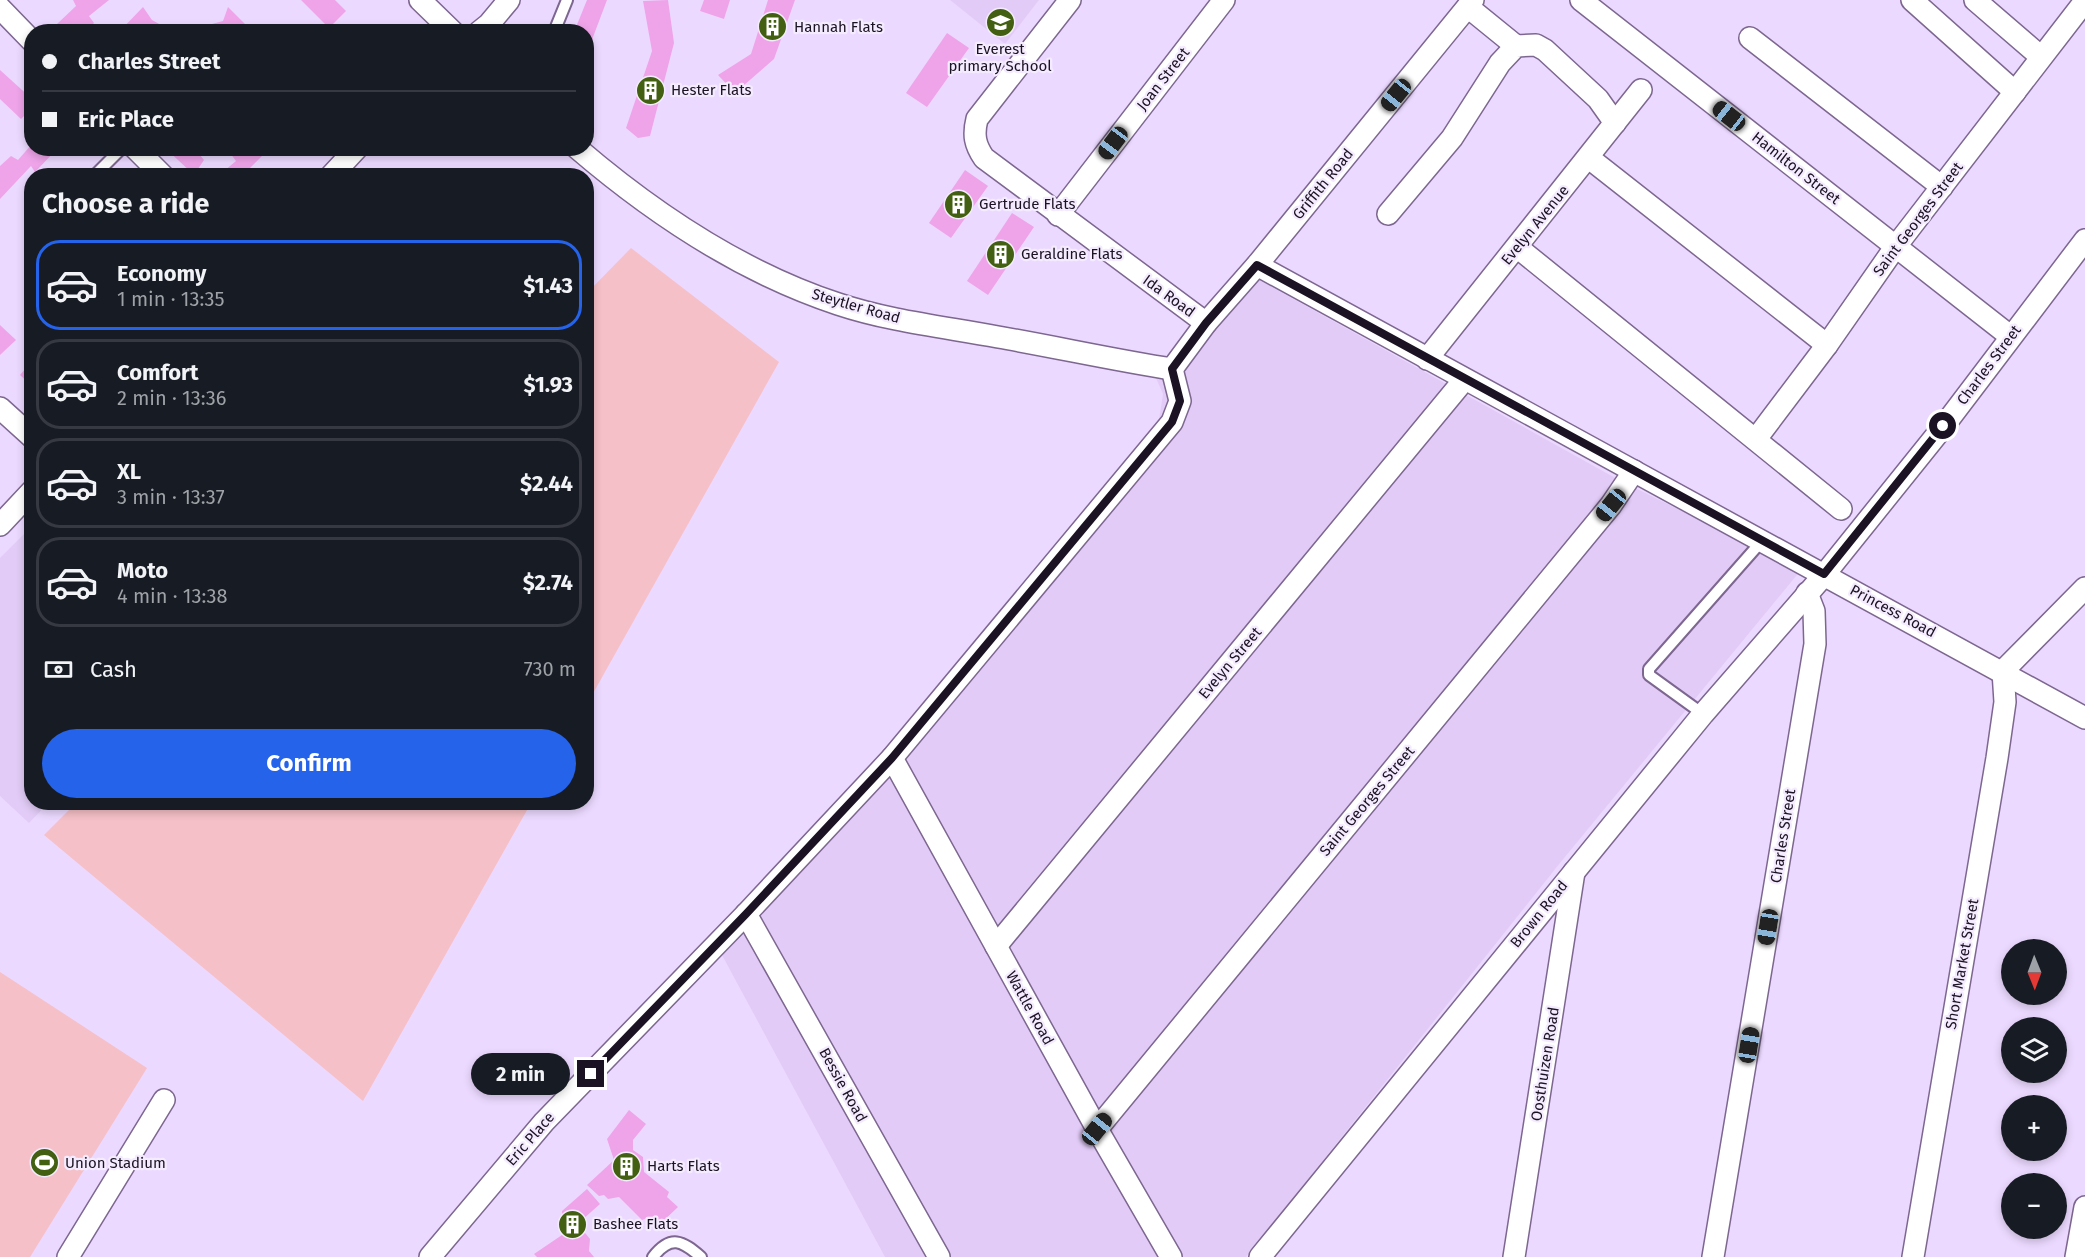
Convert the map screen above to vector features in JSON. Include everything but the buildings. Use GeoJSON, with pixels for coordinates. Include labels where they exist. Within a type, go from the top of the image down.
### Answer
{"type":"FeatureCollection","features":[{"type":"Feature","properties":{"kind":"street"},"geometry":{"type":"LineString","coordinates":[[420,0],[445,24]]}},
{"type":"Feature","properties":{"kind":"street"},"geometry":{"type":"LineString","coordinates":[[489,24],[509,0]]}},
{"type":"Feature","properties":{"kind":"street","name":"Ida Road"},"geometry":{"type":"LineString","coordinates":[[1070,0],[977,119],[974,130],[978,149],[984,158],[1206,323]]}},
{"type":"Feature","properties":{"kind":"street","name":"Joan Street"},"geometry":{"type":"LineString","coordinates":[[1058,214],[1224,0]]}},
{"type":"Feature","properties":{"kind":"street","name":"Hamilton Street"},"geometry":{"type":"LineString","coordinates":[[1581,0],[2010,336]]}},
{"type":"Feature","properties":{"kind":"street"},"geometry":{"type":"LineString","coordinates":[[1912,0],[2015,92]]}},
{"type":"Feature","properties":{"kind":"street"},"geometry":{"type":"LineString","coordinates":[[1975,0],[2042,57]]}},
{"type":"Feature","properties":{"kind":"street","name":"Saint Georges Street"},"geometry":{"type":"LineString","coordinates":[[1756,439],[1827,345],[1896,246],[2085,1]]}},
{"type":"Feature","properties":{"kind":"street"},"geometry":{"type":"LineString","coordinates":[[1471,3],[1516,46]]}},
{"type":"Feature","properties":{"kind":"street","name":"Griffith Road"},"geometry":{"type":"LineString","coordinates":[[1172,369],[1206,323],[1257,265],[1471,3]]}},
{"type":"Feature","properties":{"kind":"street"},"geometry":{"type":"LineString","coordinates":[[0,8],[24,33]]}},
{"type":"Feature","properties":{"kind":"street"},"geometry":{"type":"LineString","coordinates":[[1750,38],[1942,187]]}},
{"type":"Feature","properties":{"kind":"street"},"geometry":{"type":"LineString","coordinates":[[1388,214],[1452,138],[1500,63],[1516,46],[1536,45],[1545,50],[1598,99],[1615,123]]}},
{"type":"Feature","properties":{"kind":"street","name":"Evelyn Avenue"},"geometry":{"type":"LineString","coordinates":[[1427,358],[1641,90]]}},
{"type":"Feature","properties":{"kind":"street"},"geometry":{"type":"LineString","coordinates":[[143,156],[155,168]]}},
{"type":"Feature","properties":{"kind":"street"},"geometry":{"type":"LineString","coordinates":[[338,168],[350,156]]}},
{"type":"Feature","properties":{"kind":"street","name":"Steytler Road"},"geometry":{"type":"LineString","coordinates":[[587,156],[618,183],[668,219],[748,266],[838,304],[899,319],[1172,369]]}},
{"type":"Feature","properties":{"kind":"street"},"geometry":{"type":"LineString","coordinates":[[1589,158],[1827,345]]}},
{"type":"Feature","properties":{"kind":"street","name":"Charles Street"},"geometry":{"type":"LineString","coordinates":[[1824,574],[1943,426],[2085,240]]}},
{"type":"Feature","properties":{"kind":"street"},"geometry":{"type":"LineString","coordinates":[[1517,247],[1841,509]]}},
{"type":"Feature","properties":{"kind":"street","name":"Princess Road"},"geometry":{"type":"LineString","coordinates":[[1257,265],[1761,542],[2003,671],[2085,718]]}},
{"type":"Feature","properties":{"kind":"street","name":"Eric Place"},"geometry":{"type":"LineString","coordinates":[[430,1257],[544,1122],[746,914],[892,758],[1172,422],[1180,401],[1172,369]]}},
{"type":"Feature","properties":{"kind":"street","name":"Evelyn Street"},"geometry":{"type":"LineString","coordinates":[[996,946],[1464,380]]}},
{"type":"Feature","properties":{"kind":"street"},"geometry":{"type":"LineString","coordinates":[[0,408],[24,430]]}},
{"type":"Feature","properties":{"kind":"street","name":"Saint Georges Street"},"geometry":{"type":"LineString","coordinates":[[1097,1129],[1603,514],[1634,471]]}},
{"type":"Feature","properties":{"kind":"street"},"geometry":{"type":"LineString","coordinates":[[0,525],[24,500]]}},
{"type":"Feature","properties":{"kind":"street","name":"Brown Road"},"geometry":{"type":"LineString","coordinates":[[1260,1257],[1703,714],[1824,574]]}},
{"type":"Feature","properties":{"kind":"street"},"geometry":{"type":"LineString","coordinates":[[2003,671],[2085,588]]}},
{"type":"Feature","properties":{"kind":"street","name":"Charles Street"},"geometry":{"type":"LineString","coordinates":[[1713,1257],[1815,644],[1814,611],[1807,593]]}},
{"type":"Feature","properties":{"kind":"street","name":"Short Market Street"},"geometry":{"type":"LineString","coordinates":[[1913,1257],[1997,758],[2005,702],[2003,671]]}},
{"type":"Feature","properties":{"kind":"street","name":"Wattle Road"},"geometry":{"type":"LineString","coordinates":[[892,758],[1097,1129],[1171,1257]]}},
{"type":"Feature","properties":{"kind":"street","name":"Oosthuizen Road"},"geometry":{"type":"LineString","coordinates":[[1514,1257],[1575,870]]}},
{"type":"Feature","properties":{"kind":"street","name":"Bessie Road"},"geometry":{"type":"LineString","coordinates":[[746,914],[939,1257]]}},
{"type":"Feature","properties":{"kind":"street"},"geometry":{"type":"LineString","coordinates":[[68,1257],[164,1100]]}},
{"type":"Feature","properties":{"kind":"street"},"geometry":{"type":"LineString","coordinates":[[2076,1257],[2085,1207]]}},
{"type":"Feature","properties":{"kind":"lane"},"geometry":{"type":"LineString","coordinates":[[557,24],[567,0]]}},
{"type":"Feature","properties":{"kind":"lane"},"geometry":{"type":"LineString","coordinates":[[102,168],[114,156]]}},
{"type":"Feature","properties":{"kind":"lane"},"geometry":{"type":"LineString","coordinates":[[1703,714],[1649,675],[1649,669],[1761,542]]}},
{"type":"Feature","properties":{"kind":"lane"},"geometry":{"type":"LineString","coordinates":[[653,1257],[662,1246],[671,1242],[685,1244],[701,1257]]}},
{"type":"Feature","properties":{"kind":"shaded area","name":"Everest primary School"},"geometry":{"type":"Polygon","coordinates":[[[950,0],[1039,0],[1005,44],[950,0]]]}},
{"type":"Feature","properties":{"kind":"shaded area"},"geometry":{"type":"Polygon","coordinates":[[[631,248],[779,362],[594,692],[594,286],[631,248]]]}},
{"type":"Feature","properties":{"kind":"shaded area"},"geometry":{"type":"Polygon","coordinates":[[[1252,276],[1619,480],[1801,570],[1560,863],[1246,1257],[885,1257],[716,944],[1155,445],[1163,394],[1156,378],[1252,276]]]}},
{"type":"Feature","properties":{"kind":"shaded area"},"geometry":{"type":"Polygon","coordinates":[[[24,534],[24,810],[41,810],[29,823],[0,796],[0,558],[24,534]]]}},
{"type":"Feature","properties":{"kind":"shaded area"},"geometry":{"type":"Polygon","coordinates":[[[69,810],[527,810],[363,1101],[44,835],[69,810]]]}},
{"type":"Feature","properties":{"kind":"shaded area","name":"Union Stadium"},"geometry":{"type":"Polygon","coordinates":[[[0,972],[147,1068],[30,1257],[0,1257],[0,972]]]}},
{"type":"Feature","properties":{"kind":"place","name":"Everest primary School"},"geometry":{"type":"Point","coordinates":[1000,22]}},
{"type":"Feature","properties":{"kind":"place","name":"Hannah Flats"},"geometry":{"type":"Point","coordinates":[773,27]}},
{"type":"Feature","properties":{"kind":"place","name":"Hester Flats"},"geometry":{"type":"Point","coordinates":[650,90]}},
{"type":"Feature","properties":{"kind":"place","name":"Gertrude Flats"},"geometry":{"type":"Point","coordinates":[958,204]}},
{"type":"Feature","properties":{"kind":"place","name":"Geraldine Flats"},"geometry":{"type":"Point","coordinates":[1000,254]}},
{"type":"Feature","properties":{"kind":"place","name":"Union Stadium"},"geometry":{"type":"Point","coordinates":[44,1163]}},
{"type":"Feature","properties":{"kind":"place","name":"Harts Flats"},"geometry":{"type":"Point","coordinates":[626,1166]}},
{"type":"Feature","properties":{"kind":"place","name":"Bashee Flats"},"geometry":{"type":"Point","coordinates":[572,1224]}},
{"type":"Feature","properties":{"kind":"route"},"geometry":{"type":"LineString","coordinates":[[591,1074],[746,914],[892,758],[1172,422],[1180,401],[1172,369],[1206,323],[1257,265],[1761,542],[1824,574],[1943,426]]}}]}
